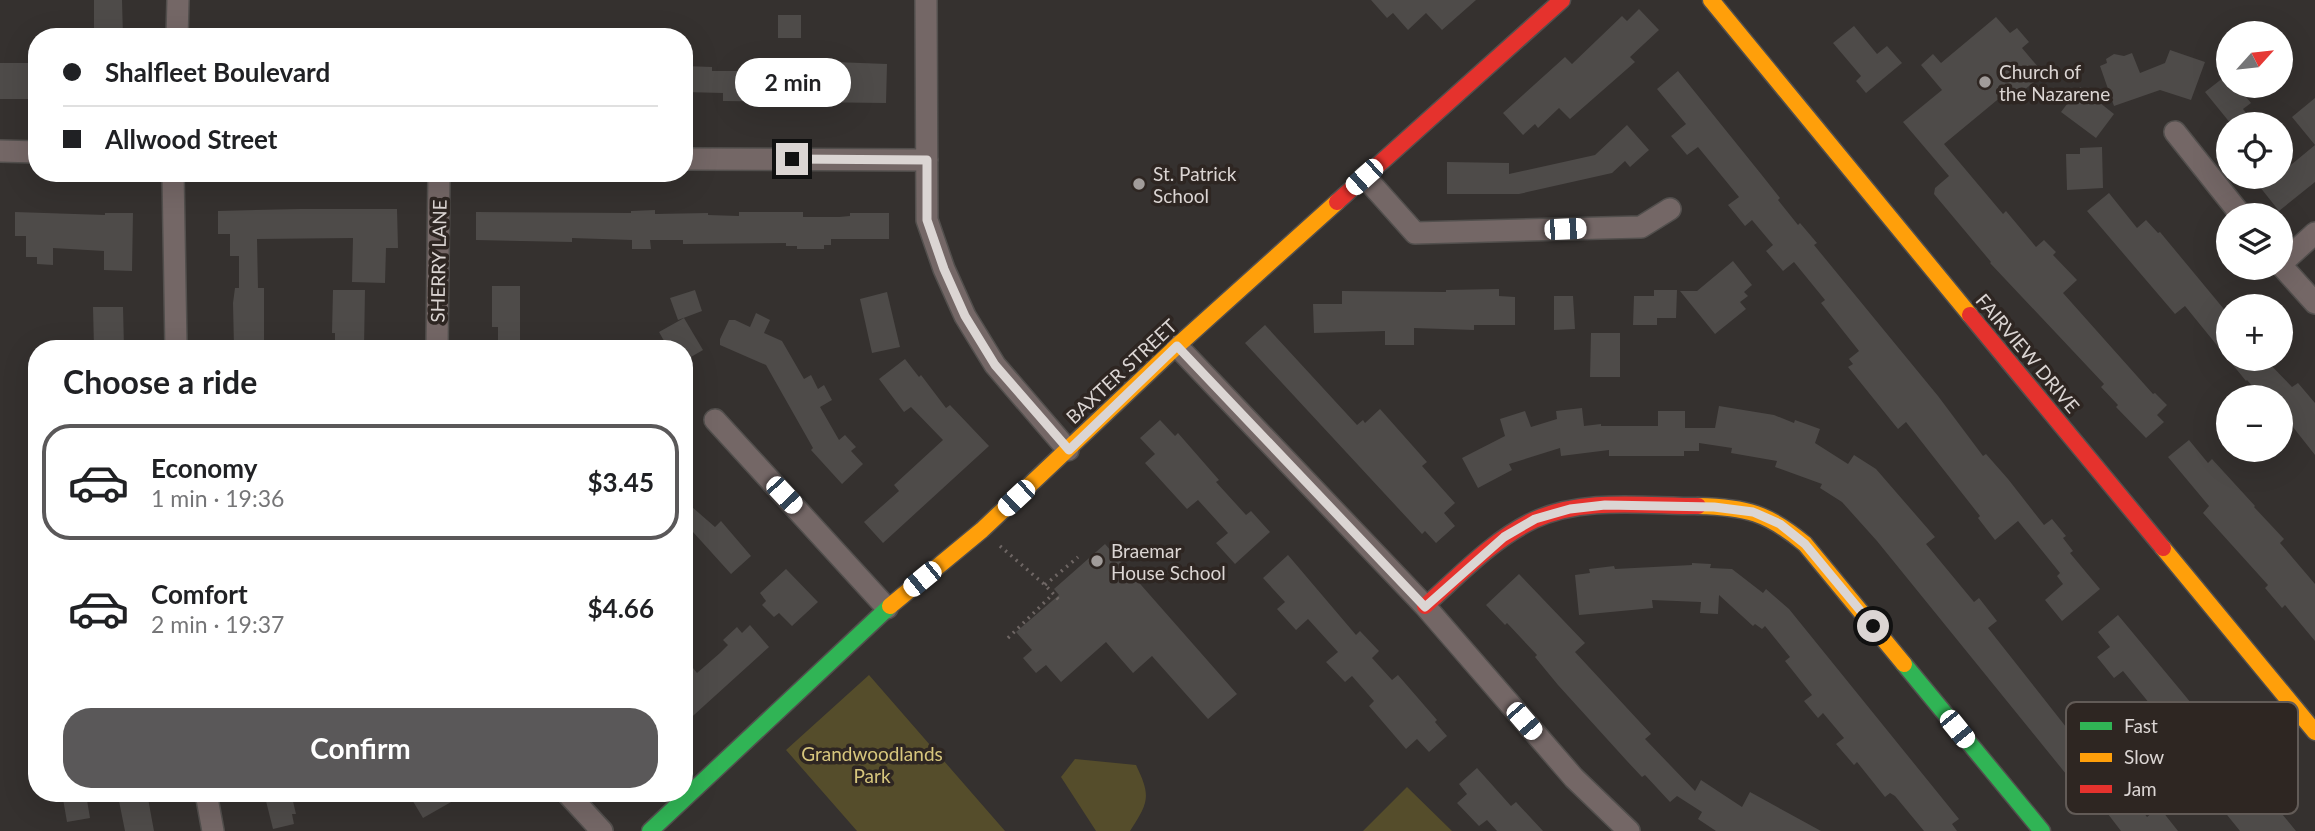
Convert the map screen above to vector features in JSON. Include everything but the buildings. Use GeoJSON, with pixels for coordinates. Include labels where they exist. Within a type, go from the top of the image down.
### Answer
{"type":"FeatureCollection","features":[{"type":"Feature","properties":{"kind":"street"},"geometry":{"type":"LineString","coordinates":[[177,28],[178,0]]}},
{"type":"Feature","properties":{"kind":"street"},"geometry":{"type":"LineString","coordinates":[[926,0],[927,220],[944,269],[965,316],[995,365],[1069,450]]}},
{"type":"Feature","properties":{"kind":"street","name":"BAXTER STREET"},"geometry":{"type":"LineString","coordinates":[[693,790],[887,608],[982,530],[1177,346],[1562,0]]}},
{"type":"Feature","properties":{"kind":"street","name":"FAIRVIEW DRIVE"},"geometry":{"type":"LineString","coordinates":[[1711,0],[1777,84],[2290,702]]}},
{"type":"Feature","properties":{"kind":"street"},"geometry":{"type":"LineString","coordinates":[[2175,132],[2231,203]]}},
{"type":"Feature","properties":{"kind":"street"},"geometry":{"type":"LineString","coordinates":[[0,151],[28,152]]}},
{"type":"Feature","properties":{"kind":"street"},"geometry":{"type":"LineString","coordinates":[[693,159],[927,160]]}},
{"type":"Feature","properties":{"kind":"street"},"geometry":{"type":"LineString","coordinates":[[1364,177],[1415,233],[1641,227],[1670,209]]}},
{"type":"Feature","properties":{"kind":"street"},"geometry":{"type":"LineString","coordinates":[[173,182],[176,340]]}},
{"type":"Feature","properties":{"kind":"street","name":"SHERRY LANE"},"geometry":{"type":"LineString","coordinates":[[437,340],[439,182]]}},
{"type":"Feature","properties":{"kind":"street"},"geometry":{"type":"LineString","coordinates":[[2293,252],[2315,233]]}},
{"type":"Feature","properties":{"kind":"street"},"geometry":{"type":"LineString","coordinates":[[2293,278],[2315,303]]}},
{"type":"Feature","properties":{"kind":"street"},"geometry":{"type":"LineString","coordinates":[[1177,346],[1425,607],[1574,778],[1629,831]]}},
{"type":"Feature","properties":{"kind":"street"},"geometry":{"type":"LineString","coordinates":[[715,420],[887,608]]}},
{"type":"Feature","properties":{"kind":"street"},"geometry":{"type":"LineString","coordinates":[[1425,607],[1504,537],[1535,519],[1570,509],[1605,505],[1714,507],[1753,512],[1780,524],[1805,544],[2042,831]]}},
{"type":"Feature","properties":{"kind":"street","name":"FAIRVIEW DRIVE"},"geometry":{"type":"LineString","coordinates":[[2298,712],[2315,732]]}},
{"type":"Feature","properties":{"kind":"street"},"geometry":{"type":"LineString","coordinates":[[207,802],[212,831]]}},
{"type":"Feature","properties":{"kind":"street"},"geometry":{"type":"LineString","coordinates":[[575,802],[602,831]]}},
{"type":"Feature","properties":{"kind":"street","name":"BAXTER STREET"},"geometry":{"type":"LineString","coordinates":[[649,831],[680,802]]}},
{"type":"Feature","properties":{"kind":"path"},"geometry":{"type":"LineString","coordinates":[[982,530],[1060,601]]}},
{"type":"Feature","properties":{"kind":"path"},"geometry":{"type":"LineString","coordinates":[[1045,585],[1078,557]]}},
{"type":"Feature","properties":{"kind":"path"},"geometry":{"type":"LineString","coordinates":[[1008,638],[1054,594]]}},
{"type":"Feature","properties":{"kind":"green space","name":"Grandwoodlands Park"},"geometry":{"type":"Polygon","coordinates":[[[869,675],[1005,831],[857,831],[786,750],[869,675]]]}},
{"type":"Feature","properties":{"kind":"green space"},"geometry":{"type":"Polygon","coordinates":[[[1075,759],[1136,765],[1144,784],[1146,799],[1130,831],[1096,831],[1061,777],[1075,759]]]}},
{"type":"Feature","properties":{"kind":"green space"},"geometry":{"type":"Polygon","coordinates":[[[1407,787],[1452,831],[1363,831],[1407,787]]]}},
{"type":"Feature","properties":{"kind":"traffic: fast"},"geometry":{"type":"LineString","coordinates":[[693,791],[890,606]]}},
{"type":"Feature","properties":{"kind":"traffic: fast"},"geometry":{"type":"LineString","coordinates":[[1904,664],[2042,831]]}},
{"type":"Feature","properties":{"kind":"traffic: fast"},"geometry":{"type":"LineString","coordinates":[[650,831],[681,802]]}},
{"type":"Feature","properties":{"kind":"traffic: slow"},"geometry":{"type":"LineString","coordinates":[[1711,0],[1970,315]]}},
{"type":"Feature","properties":{"kind":"traffic: slow"},"geometry":{"type":"LineString","coordinates":[[890,606],[982,530],[1177,346],[1337,202]]}},
{"type":"Feature","properties":{"kind":"traffic: slow"},"geometry":{"type":"LineString","coordinates":[[1698,506],[1743,510],[1768,519],[1792,534],[1805,544],[1904,664]]}},
{"type":"Feature","properties":{"kind":"traffic: slow"},"geometry":{"type":"LineString","coordinates":[[2163,548],[2290,702]]}},
{"type":"Feature","properties":{"kind":"traffic: slow"},"geometry":{"type":"LineString","coordinates":[[2298,711],[2315,732]]}},
{"type":"Feature","properties":{"kind":"traffic: jam"},"geometry":{"type":"LineString","coordinates":[[1337,202],[1562,0]]}},
{"type":"Feature","properties":{"kind":"traffic: jam"},"geometry":{"type":"LineString","coordinates":[[1970,315],[2163,548]]}},
{"type":"Feature","properties":{"kind":"traffic: jam"},"geometry":{"type":"LineString","coordinates":[[1425,606],[1476,559],[1504,538],[1534,520],[1553,513],[1614,504],[1698,506]]}},
{"type":"Feature","properties":{"kind":"place","name":"Church of the Nazarene"},"geometry":{"type":"Point","coordinates":[1985,82]}},
{"type":"Feature","properties":{"kind":"place","name":"St. Patrick School"},"geometry":{"type":"Point","coordinates":[1139,184]}},
{"type":"Feature","properties":{"kind":"place","name":"Braemar House School"},"geometry":{"type":"Point","coordinates":[1097,561]}},
{"type":"Feature","properties":{"kind":"route"},"geometry":{"type":"LineString","coordinates":[[792,159],[927,160],[927,220],[944,269],[965,316],[995,365],[1069,450],[1177,346],[1425,607],[1504,537],[1535,519],[1570,509],[1605,505],[1714,507],[1753,512],[1780,524],[1805,544],[1873,626]]}}]}
